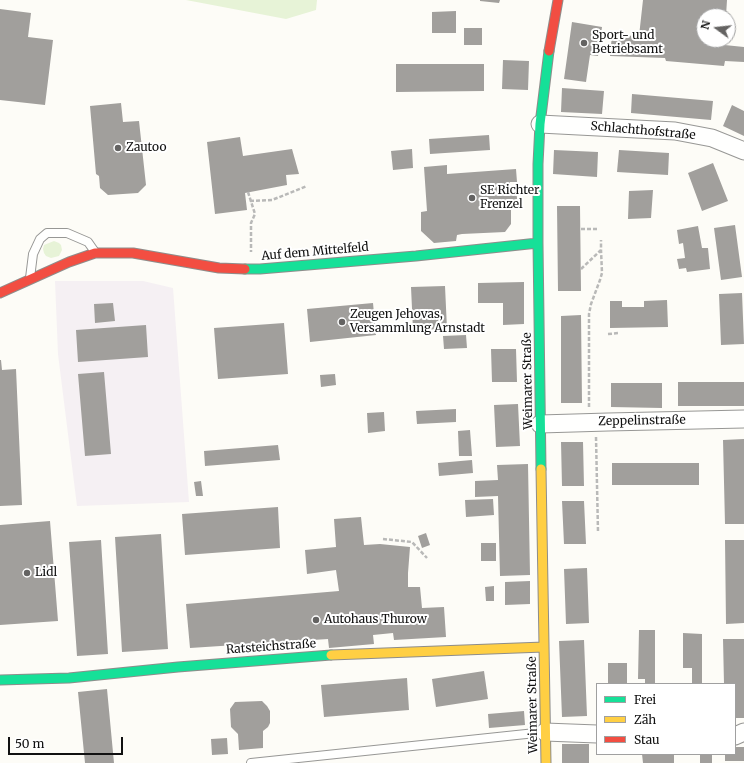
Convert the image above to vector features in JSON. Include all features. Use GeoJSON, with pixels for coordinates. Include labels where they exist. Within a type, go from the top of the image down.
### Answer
{"type":"FeatureCollection","features":[{"type":"Feature","properties":{"kind":"street","name":"Weimarer Straße"},"geometry":{"type":"LineString","coordinates":[[546,761],[540,424],[538,164],[540,124],[549,52],[558,0]]}},
{"type":"Feature","properties":{"kind":"street","name":"Schlachthofstraße"},"geometry":{"type":"LineString","coordinates":[[540,124],[675,131],[712,138],[744,151]]}},
{"type":"Feature","properties":{"kind":"street","name":"Auf dem Mittelfeld"},"geometry":{"type":"LineString","coordinates":[[0,293],[30,279],[95,253],[133,253],[219,268],[251,269],[331,264],[538,243]]}},
{"type":"Feature","properties":{"kind":"street","name":"Zeppelinstraße"},"geometry":{"type":"LineString","coordinates":[[540,424],[744,419]]}},
{"type":"Feature","properties":{"kind":"street","name":"Ratsteichstraße"},"geometry":{"type":"LineString","coordinates":[[0,680],[70,678],[178,667],[315,656],[544,647]]}},
{"type":"Feature","properties":{"kind":"street"},"geometry":{"type":"LineString","coordinates":[[545,732],[596,734]]}},
{"type":"Feature","properties":{"kind":"lane"},"geometry":{"type":"LineString","coordinates":[[30,279],[33,254],[40,239],[47,233],[67,233],[88,242],[95,253]]}},
{"type":"Feature","properties":{"kind":"lane"},"geometry":{"type":"LineString","coordinates":[[252,763],[545,732]]}},
{"type":"Feature","properties":{"kind":"path"},"geometry":{"type":"LineString","coordinates":[[250,201],[272,200],[307,186]]}},
{"type":"Feature","properties":{"kind":"path"},"geometry":{"type":"LineString","coordinates":[[248,192],[255,214],[251,223],[251,269]]}},
{"type":"Feature","properties":{"kind":"path"},"geometry":{"type":"LineString","coordinates":[[580,229],[598,229]]}},
{"type":"Feature","properties":{"kind":"path"},"geometry":{"type":"LineString","coordinates":[[589,405],[589,314],[590,304],[602,272],[601,240]]}},
{"type":"Feature","properties":{"kind":"path"},"geometry":{"type":"LineString","coordinates":[[581,269],[601,250]]}},
{"type":"Feature","properties":{"kind":"path"},"geometry":{"type":"LineString","coordinates":[[608,334],[619,332]]}},
{"type":"Feature","properties":{"kind":"path"},"geometry":{"type":"LineString","coordinates":[[596,422],[598,532]]}},
{"type":"Feature","properties":{"kind":"path"},"geometry":{"type":"LineString","coordinates":[[384,540],[412,542],[427,558]]}},
{"type":"Feature","properties":{"kind":"shaded area"},"geometry":{"type":"Polygon","coordinates":[[[55,281],[143,281],[173,288],[189,502],[77,506],[58,354],[55,281]]]}},
{"type":"Feature","properties":{"kind":"green space"},"geometry":{"type":"Polygon","coordinates":[[[186,0],[317,0],[316,10],[286,19],[186,0]]]}},
{"type":"Feature","properties":{"kind":"green space"},"geometry":{"type":"Polygon","coordinates":[[[54,241],[61,245],[62,250],[59,256],[51,258],[46,256],[43,249],[44,245],[54,241]]]}},
{"type":"Feature","properties":{"kind":"building"},"geometry":{"type":"Polygon","coordinates":[[[480,0],[500,0],[499,3],[480,0]]]}},
{"type":"Feature","properties":{"kind":"building"},"geometry":{"type":"Polygon","coordinates":[[[643,0],[727,0],[726,8],[696,8],[696,48],[744,47],[744,62],[725,61],[724,66],[666,61],[665,58],[610,56],[612,35],[639,36],[643,0]]]}},
{"type":"Feature","properties":{"kind":"building"},"geometry":{"type":"Polygon","coordinates":[[[0,9],[31,13],[28,37],[53,40],[45,105],[0,100],[0,9]]]}},
{"type":"Feature","properties":{"kind":"building"},"geometry":{"type":"Polygon","coordinates":[[[456,11],[456,33],[432,33],[432,12],[456,11]]]}},
{"type":"Feature","properties":{"kind":"building","name":"Sport- und Betriebsamt"},"geometry":{"type":"Polygon","coordinates":[[[572,22],[602,27],[598,56],[590,55],[586,82],[564,79],[572,22]]]}},
{"type":"Feature","properties":{"kind":"building"},"geometry":{"type":"Polygon","coordinates":[[[464,28],[482,28],[482,45],[464,45],[464,28]]]}},
{"type":"Feature","properties":{"kind":"building"},"geometry":{"type":"Polygon","coordinates":[[[503,60],[529,61],[528,90],[502,89],[503,60]]]}},
{"type":"Feature","properties":{"kind":"building"},"geometry":{"type":"Polygon","coordinates":[[[396,64],[484,64],[484,91],[396,92],[396,64]]]}},
{"type":"Feature","properties":{"kind":"building"},"geometry":{"type":"Polygon","coordinates":[[[562,88],[604,91],[602,114],[561,112],[562,88]]]}},
{"type":"Feature","properties":{"kind":"building"},"geometry":{"type":"Polygon","coordinates":[[[632,94],[713,101],[711,120],[631,113],[632,94]]]}},
{"type":"Feature","properties":{"kind":"building","name":"Zautoo"},"geometry":{"type":"Polygon","coordinates":[[[121,103],[123,122],[139,121],[146,185],[138,193],[108,195],[100,188],[99,176],[96,174],[90,106],[121,103]]]}},
{"type":"Feature","properties":{"kind":"building"},"geometry":{"type":"Polygon","coordinates":[[[732,105],[744,111],[744,136],[723,126],[732,105]]]}},
{"type":"Feature","properties":{"kind":"building"},"geometry":{"type":"Polygon","coordinates":[[[489,135],[490,150],[430,154],[429,139],[489,135]]]}},
{"type":"Feature","properties":{"kind":"building"},"geometry":{"type":"Polygon","coordinates":[[[240,137],[243,156],[292,149],[299,174],[286,175],[287,185],[245,193],[247,210],[215,214],[207,142],[240,137]]]}},
{"type":"Feature","properties":{"kind":"building"},"geometry":{"type":"Polygon","coordinates":[[[412,149],[413,168],[393,170],[391,151],[412,149]]]}},
{"type":"Feature","properties":{"kind":"building"},"geometry":{"type":"Polygon","coordinates":[[[554,150],[598,152],[597,177],[553,174],[554,150]]]}},
{"type":"Feature","properties":{"kind":"building"},"geometry":{"type":"Polygon","coordinates":[[[619,150],[669,153],[668,175],[617,172],[619,150]]]}},
{"type":"Feature","properties":{"kind":"building"},"geometry":{"type":"Polygon","coordinates":[[[713,163],[728,201],[702,211],[688,173],[713,163]]]}},
{"type":"Feature","properties":{"kind":"building","name":"SE Richter Frenzel"},"geometry":{"type":"Polygon","coordinates":[[[447,165],[447,174],[516,169],[517,182],[510,182],[510,190],[516,190],[518,206],[511,207],[511,224],[505,232],[462,234],[457,235],[456,241],[434,243],[421,231],[421,212],[427,211],[424,167],[447,165]]]}},
{"type":"Feature","properties":{"kind":"building"},"geometry":{"type":"Polygon","coordinates":[[[653,190],[651,218],[628,219],[629,191],[653,190]]]}},
{"type":"Feature","properties":{"kind":"building"},"geometry":{"type":"Polygon","coordinates":[[[557,206],[580,206],[581,291],[558,291],[557,206]]]}},
{"type":"Feature","properties":{"kind":"building"},"geometry":{"type":"Polygon","coordinates":[[[735,225],[742,277],[721,280],[714,228],[735,225]]]}},
{"type":"Feature","properties":{"kind":"building"},"geometry":{"type":"Polygon","coordinates":[[[698,226],[702,248],[708,248],[710,269],[687,272],[686,268],[679,269],[677,259],[685,258],[683,243],[679,244],[677,230],[698,226]]]}},
{"type":"Feature","properties":{"kind":"building"},"geometry":{"type":"Polygon","coordinates":[[[524,282],[524,324],[503,325],[503,303],[478,303],[478,283],[524,282]]]}},
{"type":"Feature","properties":{"kind":"building"},"geometry":{"type":"Polygon","coordinates":[[[445,286],[447,329],[413,330],[411,287],[445,286]]]}},
{"type":"Feature","properties":{"kind":"building"},"geometry":{"type":"Polygon","coordinates":[[[742,293],[744,344],[721,345],[719,294],[742,293]]]}},
{"type":"Feature","properties":{"kind":"building"},"geometry":{"type":"Polygon","coordinates":[[[667,300],[668,327],[610,328],[610,301],[622,301],[622,307],[644,307],[644,301],[667,300]]]}},
{"type":"Feature","properties":{"kind":"building"},"geometry":{"type":"Polygon","coordinates":[[[113,303],[115,321],[95,323],[94,304],[113,303]]]}},
{"type":"Feature","properties":{"kind":"building","name":"Zeugen Jehovas, Versammlung Arnstadt"},"geometry":{"type":"Polygon","coordinates":[[[373,303],[376,335],[310,342],[307,309],[373,303]]]}},
{"type":"Feature","properties":{"kind":"building"},"geometry":{"type":"Polygon","coordinates":[[[581,315],[582,403],[561,403],[561,316],[581,315]]]}},
{"type":"Feature","properties":{"kind":"building"},"geometry":{"type":"Polygon","coordinates":[[[284,323],[288,374],[218,379],[214,328],[284,323]]]}},
{"type":"Feature","properties":{"kind":"building"},"geometry":{"type":"Polygon","coordinates":[[[146,325],[148,357],[78,362],[76,330],[146,325]]]}},
{"type":"Feature","properties":{"kind":"building"},"geometry":{"type":"Polygon","coordinates":[[[466,335],[467,348],[444,349],[443,336],[466,335]]]}},
{"type":"Feature","properties":{"kind":"building"},"geometry":{"type":"Polygon","coordinates":[[[491,349],[516,349],[517,382],[492,382],[491,349]]]}},
{"type":"Feature","properties":{"kind":"building"},"geometry":{"type":"Polygon","coordinates":[[[0,360],[2,370],[16,369],[22,505],[0,506],[0,360]]]}},
{"type":"Feature","properties":{"kind":"building"},"geometry":{"type":"Polygon","coordinates":[[[104,372],[111,454],[85,456],[78,374],[104,372]]]}},
{"type":"Feature","properties":{"kind":"building"},"geometry":{"type":"Polygon","coordinates":[[[335,374],[336,385],[321,387],[320,375],[335,374]]]}},
{"type":"Feature","properties":{"kind":"building"},"geometry":{"type":"Polygon","coordinates":[[[678,382],[744,382],[744,406],[678,406],[678,382]]]}},
{"type":"Feature","properties":{"kind":"building"},"geometry":{"type":"Polygon","coordinates":[[[611,383],[662,383],[662,408],[611,407],[611,383]]]}},
{"type":"Feature","properties":{"kind":"building"},"geometry":{"type":"Polygon","coordinates":[[[518,404],[520,446],[496,447],[494,405],[518,404]]]}},
{"type":"Feature","properties":{"kind":"building"},"geometry":{"type":"Polygon","coordinates":[[[456,409],[456,422],[417,424],[416,411],[456,409]]]}},
{"type":"Feature","properties":{"kind":"building"},"geometry":{"type":"Polygon","coordinates":[[[384,412],[385,431],[368,433],[367,413],[384,412]]]}},
{"type":"Feature","properties":{"kind":"building"},"geometry":{"type":"Polygon","coordinates":[[[470,430],[472,456],[459,456],[458,431],[470,430]]]}},
{"type":"Feature","properties":{"kind":"building"},"geometry":{"type":"Polygon","coordinates":[[[744,439],[744,524],[725,524],[723,440],[744,439]]]}},
{"type":"Feature","properties":{"kind":"building"},"geometry":{"type":"Polygon","coordinates":[[[561,442],[583,442],[584,486],[562,486],[561,442]]]}},
{"type":"Feature","properties":{"kind":"building"},"geometry":{"type":"Polygon","coordinates":[[[278,445],[280,460],[205,466],[204,451],[278,445]]]}},
{"type":"Feature","properties":{"kind":"building"},"geometry":{"type":"Polygon","coordinates":[[[472,460],[473,473],[439,476],[438,463],[472,460]]]}},
{"type":"Feature","properties":{"kind":"building"},"geometry":{"type":"Polygon","coordinates":[[[612,463],[699,463],[699,485],[612,485],[612,463]]]}},
{"type":"Feature","properties":{"kind":"building"},"geometry":{"type":"Polygon","coordinates":[[[528,464],[530,575],[500,576],[498,496],[475,497],[475,481],[498,480],[497,465],[528,464]]]}},
{"type":"Feature","properties":{"kind":"building"},"geometry":{"type":"Polygon","coordinates":[[[201,481],[203,496],[196,496],[194,482],[201,481]]]}},
{"type":"Feature","properties":{"kind":"building"},"geometry":{"type":"Polygon","coordinates":[[[493,499],[494,515],[466,517],[465,500],[493,499]]]}},
{"type":"Feature","properties":{"kind":"building"},"geometry":{"type":"Polygon","coordinates":[[[562,501],[584,501],[586,544],[564,544],[562,501]]]}},
{"type":"Feature","properties":{"kind":"building"},"geometry":{"type":"Polygon","coordinates":[[[278,507],[280,548],[185,555],[182,514],[278,507]]]}},
{"type":"Feature","properties":{"kind":"building","name":"Autohaus Thurow"},"geometry":{"type":"Polygon","coordinates":[[[361,517],[364,545],[380,544],[410,547],[408,587],[420,587],[422,608],[444,607],[446,637],[394,640],[393,633],[373,635],[374,644],[329,648],[328,639],[190,648],[186,604],[339,591],[336,570],[307,574],[305,550],[336,547],[334,519],[361,517]]]}},
{"type":"Feature","properties":{"kind":"building","name":"Lidl"},"geometry":{"type":"Polygon","coordinates":[[[50,521],[58,621],[0,625],[0,525],[50,521]]]}},
{"type":"Feature","properties":{"kind":"building"},"geometry":{"type":"Polygon","coordinates":[[[426,533],[430,545],[422,548],[418,536],[426,533]]]}},
{"type":"Feature","properties":{"kind":"building"},"geometry":{"type":"Polygon","coordinates":[[[161,534],[168,649],[122,652],[115,537],[161,534]]]}},
{"type":"Feature","properties":{"kind":"building"},"geometry":{"type":"Polygon","coordinates":[[[101,540],[108,654],[77,656],[69,542],[101,540]]]}},
{"type":"Feature","properties":{"kind":"building"},"geometry":{"type":"Polygon","coordinates":[[[725,540],[744,540],[744,623],[726,624],[725,540]]]}},
{"type":"Feature","properties":{"kind":"building"},"geometry":{"type":"Polygon","coordinates":[[[481,543],[496,543],[496,561],[481,561],[481,543]]]}},
{"type":"Feature","properties":{"kind":"building"},"geometry":{"type":"Polygon","coordinates":[[[587,568],[589,623],[566,624],[564,569],[587,568]]]}},
{"type":"Feature","properties":{"kind":"building"},"geometry":{"type":"Polygon","coordinates":[[[530,581],[530,604],[505,605],[505,582],[530,581]]]}},
{"type":"Feature","properties":{"kind":"building"},"geometry":{"type":"Polygon","coordinates":[[[494,586],[494,601],[486,601],[485,587],[494,586]]]}},
{"type":"Feature","properties":{"kind":"building"},"geometry":{"type":"Polygon","coordinates":[[[639,630],[655,630],[655,683],[645,683],[645,679],[638,679],[639,630]]]}},
{"type":"Feature","properties":{"kind":"building"},"geometry":{"type":"Polygon","coordinates":[[[683,633],[702,634],[702,683],[692,683],[692,668],[683,668],[683,633]]]}},
{"type":"Feature","properties":{"kind":"building"},"geometry":{"type":"Polygon","coordinates":[[[723,639],[744,639],[744,718],[736,718],[736,683],[724,683],[723,639]]]}},
{"type":"Feature","properties":{"kind":"building"},"geometry":{"type":"Polygon","coordinates":[[[584,640],[587,716],[562,717],[559,641],[584,640]]]}},
{"type":"Feature","properties":{"kind":"building"},"geometry":{"type":"Polygon","coordinates":[[[608,663],[627,663],[627,683],[608,683],[608,663]]]}},
{"type":"Feature","properties":{"kind":"building"},"geometry":{"type":"Polygon","coordinates":[[[484,671],[488,699],[436,707],[432,679],[484,671]]]}},
{"type":"Feature","properties":{"kind":"building"},"geometry":{"type":"Polygon","coordinates":[[[407,678],[409,710],[324,717],[321,685],[407,678]]]}},
{"type":"Feature","properties":{"kind":"building"},"geometry":{"type":"Polygon","coordinates":[[[107,689],[114,763],[85,763],[78,692],[107,689]]]}},
{"type":"Feature","properties":{"kind":"building"},"geometry":{"type":"Polygon","coordinates":[[[262,701],[270,711],[270,723],[263,731],[263,748],[239,750],[238,734],[231,727],[230,709],[235,702],[262,701]]]}},
{"type":"Feature","properties":{"kind":"building"},"geometry":{"type":"Polygon","coordinates":[[[524,711],[525,725],[489,728],[488,714],[524,711]]]}},
{"type":"Feature","properties":{"kind":"building"},"geometry":{"type":"Polygon","coordinates":[[[227,738],[228,754],[212,755],[211,739],[227,738]]]}},
{"type":"Feature","properties":{"kind":"building"},"geometry":{"type":"Polygon","coordinates":[[[562,744],[589,744],[589,763],[562,763],[562,744]]]}},
{"type":"Feature","properties":{"kind":"building"},"geometry":{"type":"Polygon","coordinates":[[[736,747],[744,747],[744,761],[725,761],[725,755],[736,755],[736,747]]]}},
{"type":"Feature","properties":{"kind":"building"},"geometry":{"type":"Polygon","coordinates":[[[642,755],[674,755],[674,763],[643,763],[642,755]]]}},
{"type":"Feature","properties":{"kind":"building"},"geometry":{"type":"Polygon","coordinates":[[[700,755],[712,755],[712,763],[700,763],[700,755]]]}},
{"type":"Feature","properties":{"kind":"traffic: fast"},"geometry":{"type":"LineString","coordinates":[[541,469],[538,164],[540,124],[549,51]]}},
{"type":"Feature","properties":{"kind":"traffic: fast"},"geometry":{"type":"LineString","coordinates":[[245,269],[416,256],[538,243]]}},
{"type":"Feature","properties":{"kind":"traffic: fast"},"geometry":{"type":"LineString","coordinates":[[0,680],[69,678],[178,667],[331,655]]}},
{"type":"Feature","properties":{"kind":"traffic: slow"},"geometry":{"type":"LineString","coordinates":[[541,469],[546,763]]}},
{"type":"Feature","properties":{"kind":"traffic: slow"},"geometry":{"type":"LineString","coordinates":[[331,655],[544,647]]}},
{"type":"Feature","properties":{"kind":"traffic: jam"},"geometry":{"type":"LineString","coordinates":[[549,51],[558,0]]}},
{"type":"Feature","properties":{"kind":"traffic: jam"},"geometry":{"type":"LineString","coordinates":[[0,293],[69,262],[95,253],[133,253],[219,268],[245,269]]}},
{"type":"Feature","properties":{"kind":"place","name":"Sport- und Betriebsamt"},"geometry":{"type":"Point","coordinates":[584,43]}},
{"type":"Feature","properties":{"kind":"place","name":"Zautoo"},"geometry":{"type":"Point","coordinates":[118,148]}},
{"type":"Feature","properties":{"kind":"place","name":"SE Richter Frenzel"},"geometry":{"type":"Point","coordinates":[472,198]}},
{"type":"Feature","properties":{"kind":"place","name":"Zeugen Jehovas, Versammlung Arnstadt"},"geometry":{"type":"Point","coordinates":[342,322]}},
{"type":"Feature","properties":{"kind":"place","name":"Lidl"},"geometry":{"type":"Point","coordinates":[27,573]}},
{"type":"Feature","properties":{"kind":"place","name":"Autohaus Thurow"},"geometry":{"type":"Point","coordinates":[316,620]}}]}
